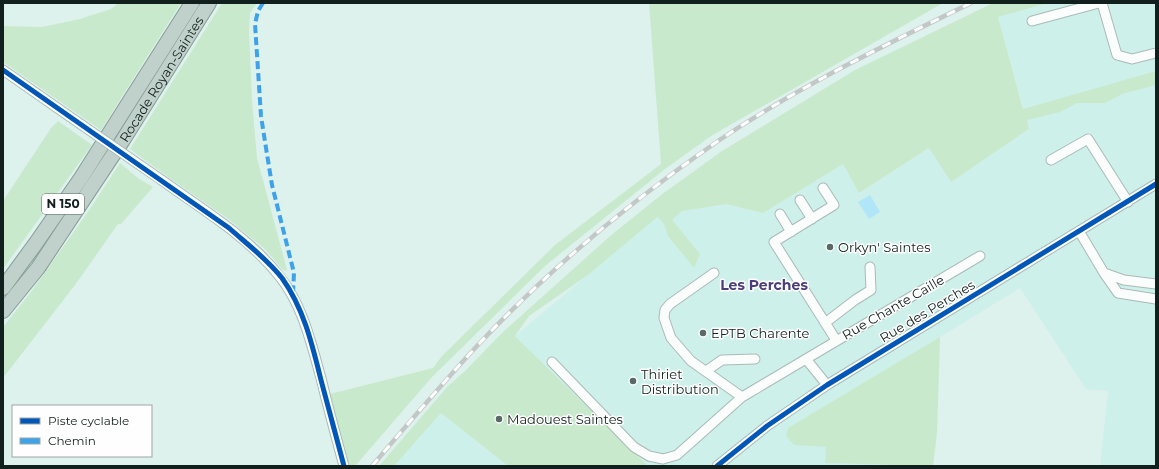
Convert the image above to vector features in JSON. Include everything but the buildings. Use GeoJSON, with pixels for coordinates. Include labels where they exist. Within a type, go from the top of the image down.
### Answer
{"type":"FeatureCollection","features":[{"type":"Feature","properties":{"kind":"highway","name":"Rocade Royan-Saintes"},"geometry":{"type":"LineString","coordinates":[[3,288],[81,178],[192,3]]}},
{"type":"Feature","properties":{"kind":"highway","name":"Rocade Royan-Saintes"},"geometry":{"type":"LineString","coordinates":[[3,311],[38,268],[115,152],[209,3]]}},
{"type":"Feature","properties":{"kind":"street"},"geometry":{"type":"LineString","coordinates":[[1032,21],[1100,3],[1117,55],[1132,59],[1156,53]]}},
{"type":"Feature","properties":{"kind":"street"},"geometry":{"type":"LineString","coordinates":[[3,70],[229,228],[263,257],[281,277],[293,295],[310,336],[344,466]]}},
{"type":"Feature","properties":{"kind":"street"},"geometry":{"type":"LineString","coordinates":[[1051,160],[1088,139],[1128,202]]}},
{"type":"Feature","properties":{"kind":"street","name":"Rue des Perches"},"geometry":{"type":"LineString","coordinates":[[716,466],[767,426],[827,385],[1156,184]]}},
{"type":"Feature","properties":{"kind":"street"},"geometry":{"type":"LineString","coordinates":[[823,188],[834,205],[774,242],[836,340]]}},
{"type":"Feature","properties":{"kind":"street"},"geometry":{"type":"LineString","coordinates":[[800,200],[812,219]]}},
{"type":"Feature","properties":{"kind":"street"},"geometry":{"type":"LineString","coordinates":[[780,214],[791,232]]}},
{"type":"Feature","properties":{"kind":"street"},"geometry":{"type":"LineString","coordinates":[[1080,231],[1104,273],[1118,293],[1156,299]]}},
{"type":"Feature","properties":{"kind":"street","name":"Rue Chante Caille"},"geometry":{"type":"LineString","coordinates":[[552,362],[634,447],[649,456],[663,459],[676,455],[742,397],[980,256]]}},
{"type":"Feature","properties":{"kind":"street"},"geometry":{"type":"LineString","coordinates":[[825,323],[855,300],[871,290],[870,267]]}},
{"type":"Feature","properties":{"kind":"street"},"geometry":{"type":"LineString","coordinates":[[714,273],[670,304],[665,310],[664,318],[671,338],[691,361],[742,397]]}},
{"type":"Feature","properties":{"kind":"street"},"geometry":{"type":"LineString","coordinates":[[1104,273],[1124,280],[1156,284]]}},
{"type":"Feature","properties":{"kind":"street"},"geometry":{"type":"LineString","coordinates":[[706,371],[722,360],[755,359]]}},
{"type":"Feature","properties":{"kind":"street"},"geometry":{"type":"LineString","coordinates":[[806,359],[827,385]]}},
{"type":"Feature","properties":{"kind":"shaded area"},"geometry":{"type":"Polygon","coordinates":[[[1048,3],[1156,3],[1156,466],[1100,466],[1108,391],[1086,389],[1020,288],[940,337],[937,432],[933,466],[648,466],[515,336],[655,219],[732,166],[763,212],[843,164],[859,193],[930,148],[951,182],[1029,129],[998,17],[1048,3]]]}},
{"type":"Feature","properties":{"kind":"shaded area"},"geometry":{"type":"Polygon","coordinates":[[[870,195],[880,212],[869,219],[858,202],[870,195]]]}},
{"type":"Feature","properties":{"kind":"shaded area"},"geometry":{"type":"Polygon","coordinates":[[[441,413],[508,466],[394,466],[441,413]]]}},
{"type":"Feature","properties":{"kind":"green space"},"geometry":{"type":"Polygon","coordinates":[[[118,3],[181,3],[101,130],[3,62],[3,26],[42,27],[80,19],[111,9],[118,3]]]}},
{"type":"Feature","properties":{"kind":"green space"},"geometry":{"type":"Polygon","coordinates":[[[222,3],[257,3],[250,13],[249,30],[252,101],[257,158],[287,270],[285,271],[265,249],[227,218],[130,149],[222,3]]]}},
{"type":"Feature","properties":{"kind":"green space"},"geometry":{"type":"Polygon","coordinates":[[[649,3],[943,3],[711,136],[665,169],[545,266],[432,377],[355,466],[348,466],[330,394],[433,368],[442,356],[555,245],[661,164],[649,3]]]}},
{"type":"Feature","properties":{"kind":"green space"},"geometry":{"type":"Polygon","coordinates":[[[993,3],[1048,3],[998,17],[1023,109],[1156,71],[1156,85],[1122,94],[1105,103],[1077,103],[1060,112],[1027,120],[1029,129],[951,182],[929,148],[859,193],[843,164],[763,213],[726,204],[682,211],[672,220],[700,254],[694,268],[668,236],[664,224],[658,217],[655,219],[588,275],[529,316],[515,336],[648,466],[508,466],[441,413],[394,466],[379,466],[448,386],[465,371],[502,333],[609,237],[661,195],[722,151],[855,70],[993,3]]]}},
{"type":"Feature","properties":{"kind":"green space"},"geometry":{"type":"Polygon","coordinates":[[[58,121],[92,145],[3,269],[3,201],[51,128],[58,121]]]}},
{"type":"Feature","properties":{"kind":"green space"},"geometry":{"type":"Polygon","coordinates":[[[120,163],[139,179],[153,187],[121,224],[118,224],[75,285],[3,378],[3,327],[31,292],[90,209],[120,163]]]}},
{"type":"Feature","properties":{"kind":"green space"},"geometry":{"type":"Polygon","coordinates":[[[940,337],[937,432],[933,466],[825,463],[826,447],[794,445],[786,436],[788,428],[940,337]]]}},
{"type":"Feature","properties":{"kind":"railway"},"geometry":{"type":"LineString","coordinates":[[372,466],[449,376],[476,347],[561,264],[622,212],[686,164],[748,121],[874,51],[971,3]]}},
{"type":"Feature","properties":{"kind":"marked path"},"geometry":{"type":"LineString","coordinates":[[263,3],[258,11],[255,24],[261,116],[272,185],[294,273],[293,293]]}},
{"type":"Feature","properties":{"kind":"cycle path"},"geometry":{"type":"LineString","coordinates":[[3,70],[229,228],[270,264],[290,290],[302,314],[344,466]]}},
{"type":"Feature","properties":{"kind":"cycle path"},"geometry":{"type":"LineString","coordinates":[[717,466],[767,426],[827,385],[1156,184]]}},
{"type":"Feature","properties":{"kind":"place","name":"Orkyn' Saintes"},"geometry":{"type":"Point","coordinates":[830,247]}},
{"type":"Feature","properties":{"kind":"place","name":"EPTB Charente"},"geometry":{"type":"Point","coordinates":[703,333]}},
{"type":"Feature","properties":{"kind":"place","name":"Thiriet Distribution"},"geometry":{"type":"Point","coordinates":[633,381]}},
{"type":"Feature","properties":{"kind":"place","name":"Madouest Saintes"},"geometry":{"type":"Point","coordinates":[499,419]}},
{"type":"Feature","properties":{"kind":"district","name":"Les Perches"},"geometry":{"type":"Point","coordinates":[764,285]}}]}
